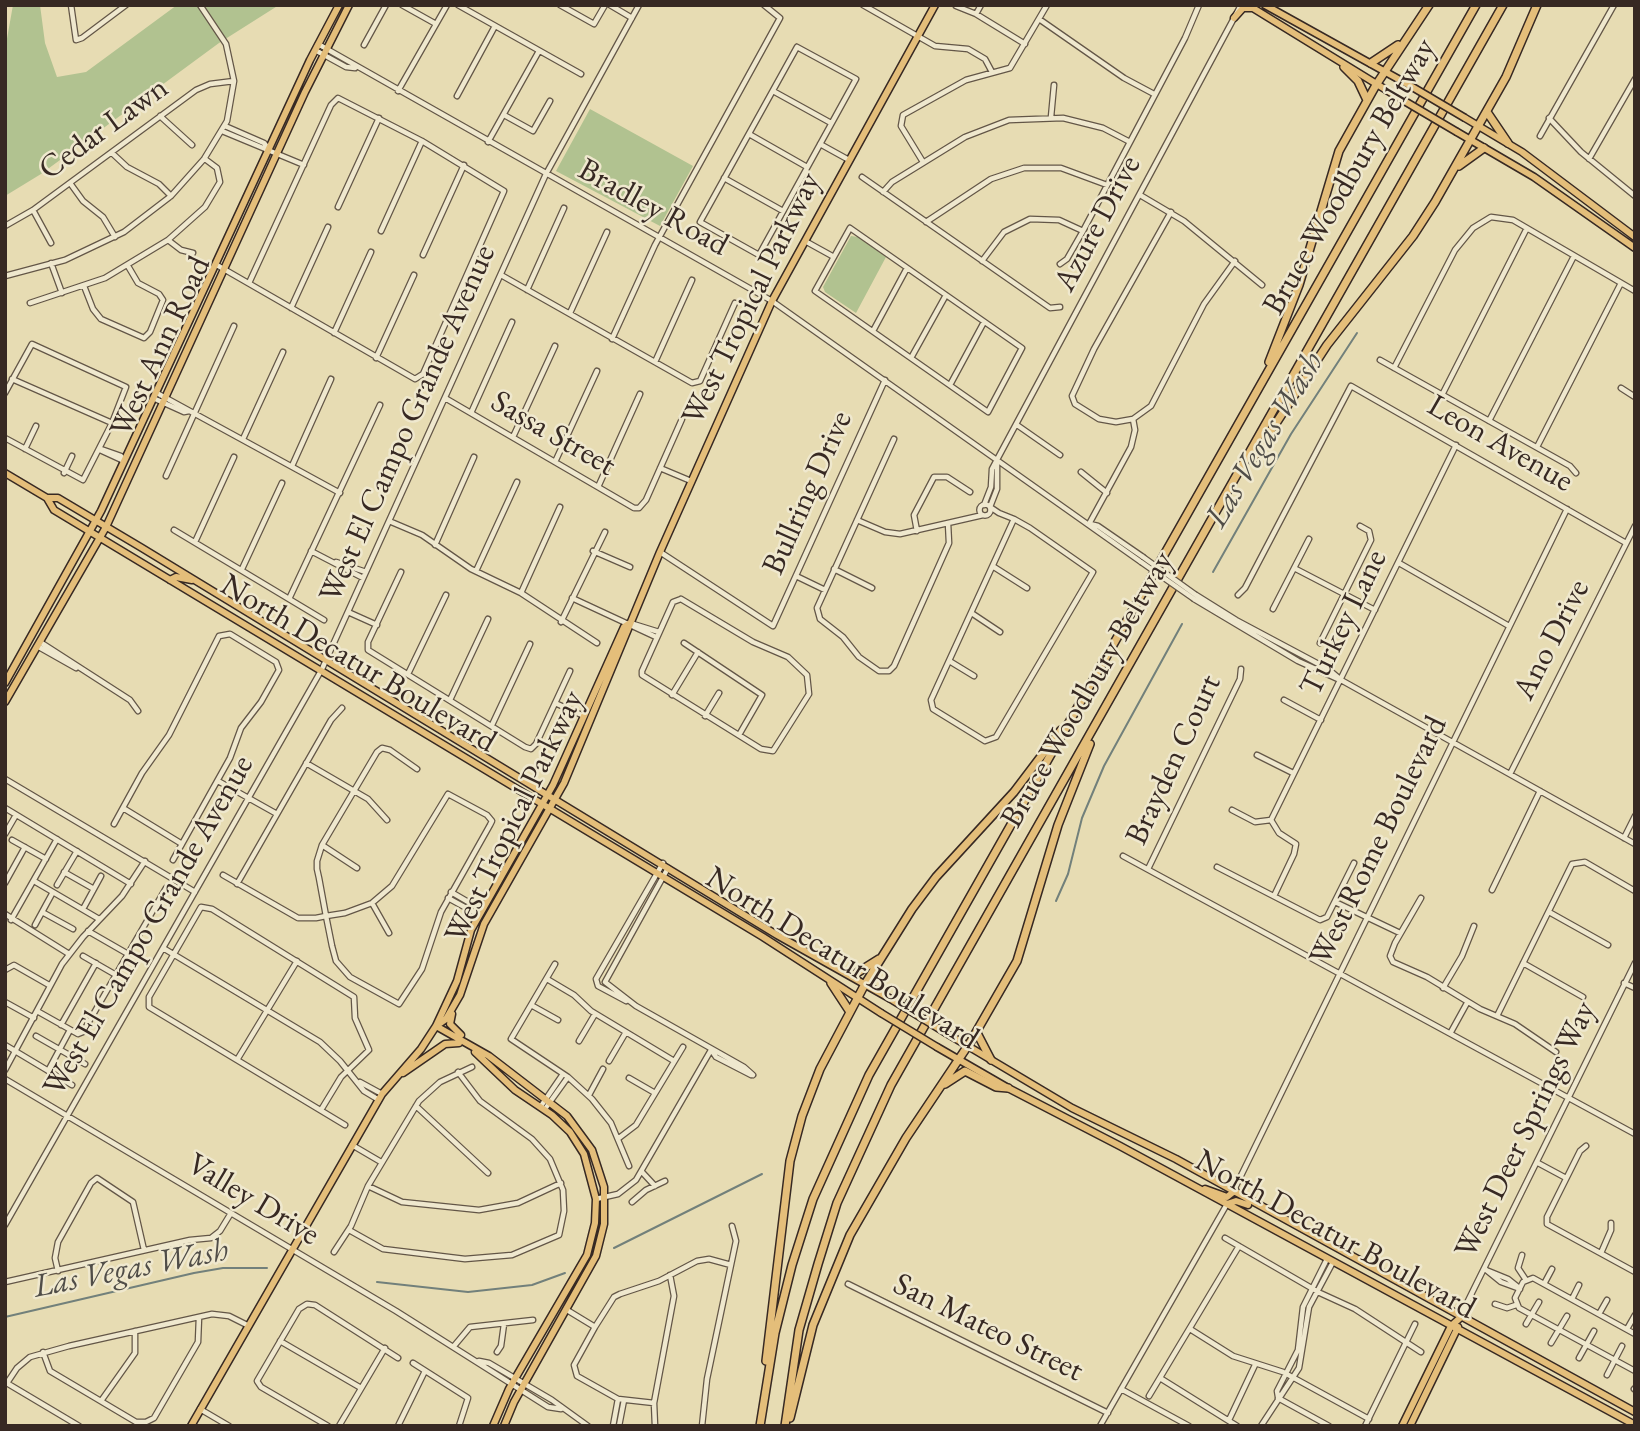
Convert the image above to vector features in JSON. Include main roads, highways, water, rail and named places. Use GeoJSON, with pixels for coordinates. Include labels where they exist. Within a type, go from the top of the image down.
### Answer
{"type":"FeatureCollection","features":[{"type":"Feature","properties":{"kind":"highway"},"geometry":{"type":"LineString","coordinates":[[1245,413],[1295,297],[1332,167],[1367,100],[1429,5]]}},
{"type":"Feature","properties":{"kind":"highway","name":"Bruce Woodbury Beltway"},"geometry":{"type":"LineString","coordinates":[[760,1426],[775,1333],[792,1265],[813,1199],[841,1131],[869,1075],[1476,5]]}},
{"type":"Feature","properties":{"kind":"highway","name":"Bruce Woodbury Beltway"},"geometry":{"type":"LineString","coordinates":[[787,1426],[799,1331],[814,1277],[837,1203],[891,1085],[1503,5]]}},
{"type":"Feature","properties":{"kind":"highway"},"geometry":{"type":"LineString","coordinates":[[1218,510],[1305,376],[1413,236],[1454,171],[1511,67],[1537,5]]}},
{"type":"Feature","properties":{"kind":"highway"},"geometry":{"type":"LineString","coordinates":[[1371,63],[1407,38]]}},
{"type":"Feature","properties":{"kind":"highway"},"geometry":{"type":"LineString","coordinates":[[1344,66],[1358,81],[1367,100]]}},
{"type":"Feature","properties":{"kind":"highway"},"geometry":{"type":"LineString","coordinates":[[1487,111],[1508,143]]}},
{"type":"Feature","properties":{"kind":"highway"},"geometry":{"type":"LineString","coordinates":[[1454,171],[1484,148]]}},
{"type":"Feature","properties":{"kind":"highway"},"geometry":{"type":"LineString","coordinates":[[761,1416],[790,1161],[810,1093],[866,984],[930,884],[1014,792],[1080,704]]}},
{"type":"Feature","properties":{"kind":"highway"},"geometry":{"type":"LineString","coordinates":[[787,1426],[811,1333],[841,1254],[872,1194],[978,1031],[1020,952],[1065,806],[1107,705]]}},
{"type":"Feature","properties":{"kind":"highway"},"geometry":{"type":"LineString","coordinates":[[852,976],[882,957]]}},
{"type":"Feature","properties":{"kind":"highway"},"geometry":{"type":"LineString","coordinates":[[831,983],[850,1012]]}},
{"type":"Feature","properties":{"kind":"highway"},"geometry":{"type":"LineString","coordinates":[[978,1031],[978,1039],[991,1060]]}},
{"type":"Feature","properties":{"kind":"highway"},"geometry":{"type":"LineString","coordinates":[[941,1087],[967,1072],[996,1087],[1008,1088]]}},
{"type":"Feature","properties":{"kind":"main road","name":"West Ann Road"},"geometry":{"type":"LineString","coordinates":[[5,683],[96,522],[268,149],[339,5]]}},
{"type":"Feature","properties":{"kind":"main road","name":"West Ann Road"},"geometry":{"type":"LineString","coordinates":[[5,702],[106,527],[324,51],[349,5]]}},
{"type":"Feature","properties":{"kind":"main road","name":"West Tropical Parkway"},"geometry":{"type":"LineString","coordinates":[[191,1426],[380,1097],[421,1049],[436,1026],[446,1019],[460,995],[474,947],[488,917],[556,798],[592,719],[629,632],[629,623],[772,301],[935,5]]}},
{"type":"Feature","properties":{"kind":"main road"},"geometry":{"type":"LineString","coordinates":[[1265,5],[1508,143],[1635,237]]}},
{"type":"Feature","properties":{"kind":"main road"},"geometry":{"type":"LineString","coordinates":[[1234,18],[1243,8],[1251,7],[1344,66],[1542,182],[1635,248]]}},
{"type":"Feature","properties":{"kind":"main road","name":"North Decatur Boulevard"},"geometry":{"type":"LineString","coordinates":[[5,474],[47,498],[58,498],[198,581],[777,935],[866,984],[1072,1108],[1175,1159],[1635,1412]]}},
{"type":"Feature","properties":{"kind":"main road","name":"North Decatur Boulevard"},"geometry":{"type":"LineString","coordinates":[[47,498],[54,510],[322,669],[772,943],[831,983],[937,1047],[1008,1088],[1635,1425]]}},
{"type":"Feature","properties":{"kind":"main road"},"geometry":{"type":"LineString","coordinates":[[170,580],[176,577],[198,581]]}},
{"type":"Feature","properties":{"kind":"main road"},"geometry":{"type":"LineString","coordinates":[[207,600],[213,590]]}},
{"type":"Feature","properties":{"kind":"main road"},"geometry":{"type":"LineString","coordinates":[[39,644],[46,610]]}},
{"type":"Feature","properties":{"kind":"main road","name":"West Tropical Parkway"},"geometry":{"type":"LineString","coordinates":[[436,1026],[437,1017],[457,981],[466,943],[480,913],[548,793],[624,627],[629,623]]}},
{"type":"Feature","properties":{"kind":"main road"},"geometry":{"type":"LineString","coordinates":[[24,669],[31,648],[29,640]]}},
{"type":"Feature","properties":{"kind":"main road"},"geometry":{"type":"LineString","coordinates":[[605,687],[607,664]]}},
{"type":"Feature","properties":{"kind":"main road"},"geometry":{"type":"LineString","coordinates":[[460,995],[450,1018],[450,1026],[549,1100],[586,1139],[598,1162],[605,1197],[602,1240],[504,1426]]}},
{"type":"Feature","properties":{"kind":"main road"},"geometry":{"type":"LineString","coordinates":[[436,1026],[480,1056],[515,1090],[543,1107],[579,1145],[592,1175],[596,1199],[595,1223],[587,1255],[514,1382],[493,1426]]}},
{"type":"Feature","properties":{"kind":"main road"},"geometry":{"type":"LineString","coordinates":[[436,1026],[502,1065]]}},
{"type":"Feature","properties":{"kind":"main road"},"geometry":{"type":"LineString","coordinates":[[388,1085],[444,1044],[459,1043]]}},
{"type":"Feature","properties":{"kind":"main road"},"geometry":{"type":"LineString","coordinates":[[1159,1167],[1166,1156]]}},
{"type":"Feature","properties":{"kind":"main road"},"geometry":{"type":"LineString","coordinates":[[1168,1172],[1175,1159]]}},
{"type":"Feature","properties":{"kind":"main road"},"geometry":{"type":"LineString","coordinates":[[1193,1186],[1227,1197],[1232,1192]]}},
{"type":"Feature","properties":{"kind":"main road"},"geometry":{"type":"LineString","coordinates":[[1227,1204],[1236,1201],[1260,1208]]}},
{"type":"Feature","properties":{"kind":"main road","name":"West Deer Springs Way"},"geometry":{"type":"LineString","coordinates":[[1402,1426],[1460,1318]]}},
{"type":"Feature","properties":{"kind":"main road","name":"West Deer Springs Way"},"geometry":{"type":"LineString","coordinates":[[1410,1426],[1454,1328]]}},
{"type":"Feature","properties":{"kind":"waterway","name":"Las Vegas Wash"},"geometry":{"type":"LineString","coordinates":[[1213,572],[1291,434],[1357,333]]}},
{"type":"Feature","properties":{"kind":"waterway","name":"Las Vegas Wash"},"geometry":{"type":"LineString","coordinates":[[1056,901],[1068,874],[1082,818],[1104,766],[1182,624]]}},
{"type":"Feature","properties":{"kind":"waterway","name":"Las Vegas Wash"},"geometry":{"type":"LineString","coordinates":[[614,1248],[762,1174]]}},
{"type":"Feature","properties":{"kind":"waterway","name":"Las Vegas Wash"},"geometry":{"type":"LineString","coordinates":[[5,1317],[194,1273],[223,1268],[267,1268]]}},
{"type":"Feature","properties":{"kind":"waterway","name":"Las Vegas Wash"},"geometry":{"type":"LineString","coordinates":[[377,1282],[468,1292],[532,1285],[565,1273]]}}]}
